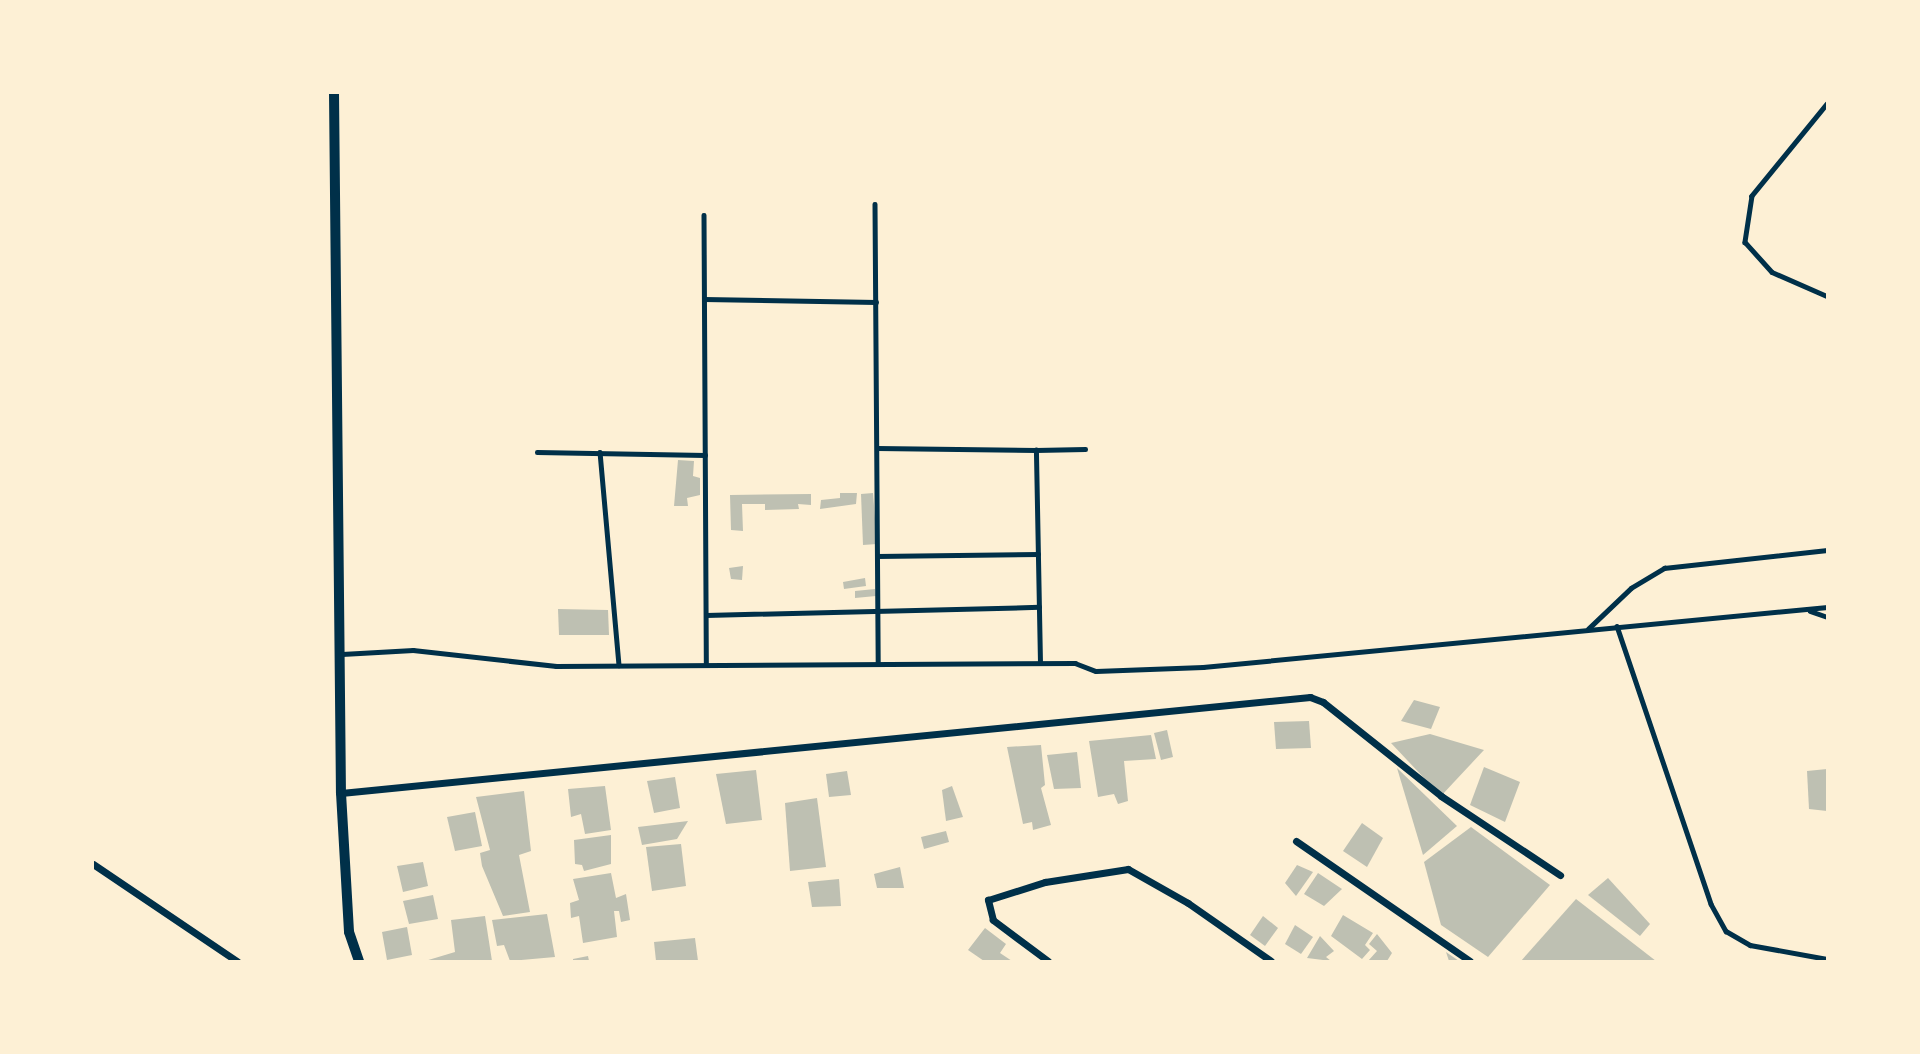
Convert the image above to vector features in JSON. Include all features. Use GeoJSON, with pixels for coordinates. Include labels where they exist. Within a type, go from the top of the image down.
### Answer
{"type":"FeatureCollection","features":[{"type":"Feature","properties":{"kind":"street"},"geometry":{"type":"LineString","coordinates":[[334,93],[341,793],[349,932],[359,961]]}},
{"type":"Feature","properties":{"kind":"street"},"geometry":{"type":"LineString","coordinates":[[341,793],[1310,697],[1322,702],[1441,796],[1560,875]]}},
{"type":"Feature","properties":{"kind":"street"},"geometry":{"type":"LineString","coordinates":[[1296,841],[1470,961]]}},
{"type":"Feature","properties":{"kind":"street"},"geometry":{"type":"LineString","coordinates":[[93,864],[237,961]]}},
{"type":"Feature","properties":{"kind":"street"},"geometry":{"type":"LineString","coordinates":[[1048,961],[993,920],[988,900],[1045,882],[1128,869],[1188,903],[1271,961]]}},
{"type":"Feature","properties":{"kind":"lane"},"geometry":{"type":"LineString","coordinates":[[1827,104],[1752,196],[1745,242],[1772,272],[1827,296]]}},
{"type":"Feature","properties":{"kind":"lane"},"geometry":{"type":"LineString","coordinates":[[875,204],[878,664]]}},
{"type":"Feature","properties":{"kind":"lane"},"geometry":{"type":"LineString","coordinates":[[704,215],[706,665]]}},
{"type":"Feature","properties":{"kind":"lane"},"geometry":{"type":"LineString","coordinates":[[704,299],[876,302]]}},
{"type":"Feature","properties":{"kind":"lane"},"geometry":{"type":"LineString","coordinates":[[877,448],[1085,449]]}},
{"type":"Feature","properties":{"kind":"lane"},"geometry":{"type":"LineString","coordinates":[[1036,450],[1040,663]]}},
{"type":"Feature","properties":{"kind":"lane"},"geometry":{"type":"LineString","coordinates":[[537,452],[705,455]]}},
{"type":"Feature","properties":{"kind":"lane"},"geometry":{"type":"LineString","coordinates":[[600,452],[619,666]]}},
{"type":"Feature","properties":{"kind":"lane"},"geometry":{"type":"LineString","coordinates":[[1588,629],[1631,587],[1664,568],[1827,550]]}},
{"type":"Feature","properties":{"kind":"lane"},"geometry":{"type":"LineString","coordinates":[[877,556],[1038,554]]}},
{"type":"Feature","properties":{"kind":"lane"},"geometry":{"type":"LineString","coordinates":[[706,615],[1039,607]]}},
{"type":"Feature","properties":{"kind":"lane"},"geometry":{"type":"LineString","coordinates":[[338,654],[413,650],[556,666],[1075,663],[1096,671],[1203,667],[1827,607]]}},
{"type":"Feature","properties":{"kind":"lane"},"geometry":{"type":"LineString","coordinates":[[1805,609],[1827,617]]}},
{"type":"Feature","properties":{"kind":"lane"},"geometry":{"type":"LineString","coordinates":[[1617,626],[1711,904],[1726,932],[1750,945],[1827,959]]}},
{"type":"Feature","properties":{"kind":"building"},"geometry":{"type":"Polygon","coordinates":[[[678,460],[694,461],[693,476],[700,478],[700,495],[687,498],[688,506],[674,506],[678,460]]]}},
{"type":"Feature","properties":{"kind":"building"},"geometry":{"type":"Polygon","coordinates":[[[840,493],[857,493],[856,504],[820,509],[821,500],[840,498],[840,493]]]}},
{"type":"Feature","properties":{"kind":"building"},"geometry":{"type":"Polygon","coordinates":[[[873,493],[877,544],[863,545],[861,494],[873,493]]]}},
{"type":"Feature","properties":{"kind":"building"},"geometry":{"type":"Polygon","coordinates":[[[811,494],[811,505],[798,504],[799,509],[765,510],[765,504],[742,504],[743,531],[731,530],[730,495],[811,494]]]}},
{"type":"Feature","properties":{"kind":"building"},"geometry":{"type":"Polygon","coordinates":[[[743,566],[742,580],[731,579],[729,568],[743,566]]]}},
{"type":"Feature","properties":{"kind":"building"},"geometry":{"type":"Polygon","coordinates":[[[865,578],[866,586],[844,589],[843,582],[865,578]]]}},
{"type":"Feature","properties":{"kind":"building"},"geometry":{"type":"Polygon","coordinates":[[[875,589],[876,596],[855,598],[855,591],[875,589]]]}},
{"type":"Feature","properties":{"kind":"building"},"geometry":{"type":"Polygon","coordinates":[[[558,609],[608,610],[609,635],[559,635],[558,609]]]}},
{"type":"Feature","properties":{"kind":"building"},"geometry":{"type":"Polygon","coordinates":[[[1414,700],[1440,707],[1431,729],[1401,721],[1414,700]]]}},
{"type":"Feature","properties":{"kind":"building"},"geometry":{"type":"Polygon","coordinates":[[[1309,721],[1311,748],[1276,749],[1274,722],[1309,721]]]}},
{"type":"Feature","properties":{"kind":"building"},"geometry":{"type":"Polygon","coordinates":[[[1167,730],[1173,757],[1161,760],[1154,733],[1167,730]]]}},
{"type":"Feature","properties":{"kind":"building"},"geometry":{"type":"Polygon","coordinates":[[[1430,734],[1484,750],[1441,796],[1391,743],[1430,734]]]}},
{"type":"Feature","properties":{"kind":"building"},"geometry":{"type":"Polygon","coordinates":[[[1151,735],[1156,759],[1124,761],[1128,801],[1118,804],[1114,794],[1098,797],[1089,741],[1151,735]]]}},
{"type":"Feature","properties":{"kind":"building"},"geometry":{"type":"Polygon","coordinates":[[[1041,745],[1045,785],[1041,788],[1051,825],[1033,830],[1032,822],[1023,824],[1007,747],[1041,745]]]}},
{"type":"Feature","properties":{"kind":"building"},"geometry":{"type":"Polygon","coordinates":[[[1077,752],[1081,788],[1054,789],[1047,755],[1077,752]]]}},
{"type":"Feature","properties":{"kind":"building"},"geometry":{"type":"Polygon","coordinates":[[[1484,767],[1520,782],[1505,822],[1470,805],[1484,767]]]}},
{"type":"Feature","properties":{"kind":"building"},"geometry":{"type":"Polygon","coordinates":[[[1397,768],[1457,826],[1423,855],[1397,768]]]}},
{"type":"Feature","properties":{"kind":"building"},"geometry":{"type":"Polygon","coordinates":[[[1827,769],[1827,811],[1809,809],[1807,771],[1827,769]]]}},
{"type":"Feature","properties":{"kind":"building"},"geometry":{"type":"Polygon","coordinates":[[[756,770],[762,820],[726,824],[716,774],[756,770]]]}},
{"type":"Feature","properties":{"kind":"building"},"geometry":{"type":"Polygon","coordinates":[[[847,771],[851,795],[829,797],[826,774],[847,771]]]}},
{"type":"Feature","properties":{"kind":"building"},"geometry":{"type":"Polygon","coordinates":[[[675,777],[680,808],[654,813],[647,781],[675,777]]]}},
{"type":"Feature","properties":{"kind":"building"},"geometry":{"type":"Polygon","coordinates":[[[605,786],[611,830],[585,834],[581,814],[571,817],[568,789],[605,786]]]}},
{"type":"Feature","properties":{"kind":"building"},"geometry":{"type":"Polygon","coordinates":[[[952,786],[963,817],[946,821],[942,790],[952,786]]]}},
{"type":"Feature","properties":{"kind":"building"},"geometry":{"type":"Polygon","coordinates":[[[524,791],[531,851],[519,855],[530,912],[503,916],[482,866],[480,853],[490,850],[476,797],[524,791]]]}},
{"type":"Feature","properties":{"kind":"building"},"geometry":{"type":"Polygon","coordinates":[[[817,798],[826,867],[790,871],[785,803],[817,798]]]}},
{"type":"Feature","properties":{"kind":"building"},"geometry":{"type":"Polygon","coordinates":[[[475,812],[482,846],[455,851],[447,817],[475,812]]]}},
{"type":"Feature","properties":{"kind":"building"},"geometry":{"type":"Polygon","coordinates":[[[688,821],[677,839],[642,845],[638,827],[688,821]]]}},
{"type":"Feature","properties":{"kind":"building"},"geometry":{"type":"Polygon","coordinates":[[[1362,823],[1383,838],[1367,867],[1343,851],[1362,823]]]}},
{"type":"Feature","properties":{"kind":"building"},"geometry":{"type":"Polygon","coordinates":[[[1471,827],[1550,885],[1488,957],[1441,925],[1424,862],[1471,827]]]}},
{"type":"Feature","properties":{"kind":"building"},"geometry":{"type":"Polygon","coordinates":[[[946,831],[949,842],[924,849],[921,837],[946,831]]]}},
{"type":"Feature","properties":{"kind":"building"},"geometry":{"type":"Polygon","coordinates":[[[611,835],[611,864],[584,871],[582,865],[575,864],[574,840],[611,835]]]}},
{"type":"Feature","properties":{"kind":"building"},"geometry":{"type":"Polygon","coordinates":[[[681,844],[686,886],[652,891],[646,847],[681,844]]]}},
{"type":"Feature","properties":{"kind":"building"},"geometry":{"type":"Polygon","coordinates":[[[423,862],[428,886],[403,892],[397,866],[423,862]]]}},
{"type":"Feature","properties":{"kind":"building"},"geometry":{"type":"Polygon","coordinates":[[[1297,865],[1313,872],[1296,896],[1285,883],[1297,865]]]}},
{"type":"Feature","properties":{"kind":"building"},"geometry":{"type":"Polygon","coordinates":[[[900,867],[904,888],[877,888],[874,874],[900,867]]]}},
{"type":"Feature","properties":{"kind":"building"},"geometry":{"type":"Polygon","coordinates":[[[611,873],[616,898],[626,894],[630,920],[621,922],[619,911],[614,911],[617,937],[583,943],[579,916],[571,918],[570,903],[579,900],[573,879],[611,873]]]}},
{"type":"Feature","properties":{"kind":"building"},"geometry":{"type":"Polygon","coordinates":[[[1318,873],[1342,889],[1324,906],[1304,894],[1318,873]]]}},
{"type":"Feature","properties":{"kind":"building"},"geometry":{"type":"Polygon","coordinates":[[[1608,878],[1650,924],[1640,936],[1588,895],[1608,878]]]}},
{"type":"Feature","properties":{"kind":"building"},"geometry":{"type":"Polygon","coordinates":[[[839,879],[841,906],[812,907],[808,882],[839,879]]]}},
{"type":"Feature","properties":{"kind":"building"},"geometry":{"type":"Polygon","coordinates":[[[433,895],[438,919],[409,924],[403,901],[433,895]]]}},
{"type":"Feature","properties":{"kind":"building"},"geometry":{"type":"Polygon","coordinates":[[[1576,899],[1656,961],[1521,961],[1576,899]]]}},
{"type":"Feature","properties":{"kind":"building"},"geometry":{"type":"Polygon","coordinates":[[[547,914],[555,957],[510,961],[504,945],[497,946],[492,920],[547,914]]]}},
{"type":"Feature","properties":{"kind":"building"},"geometry":{"type":"Polygon","coordinates":[[[1343,915],[1373,933],[1365,945],[1370,950],[1362,959],[1331,936],[1343,915]]]}},
{"type":"Feature","properties":{"kind":"building"},"geometry":{"type":"Polygon","coordinates":[[[485,916],[492,961],[425,961],[455,952],[451,920],[485,916]]]}},
{"type":"Feature","properties":{"kind":"building"},"geometry":{"type":"Polygon","coordinates":[[[1263,916],[1278,928],[1265,946],[1250,935],[1263,916]]]}},
{"type":"Feature","properties":{"kind":"building"},"geometry":{"type":"Polygon","coordinates":[[[1295,925],[1313,937],[1301,954],[1285,944],[1295,925]]]}},
{"type":"Feature","properties":{"kind":"building"},"geometry":{"type":"Polygon","coordinates":[[[407,927],[412,955],[387,960],[382,932],[407,927]]]}},
{"type":"Feature","properties":{"kind":"building"},"geometry":{"type":"Polygon","coordinates":[[[985,928],[1006,944],[1000,953],[1012,961],[984,961],[968,950],[985,928]]]}},
{"type":"Feature","properties":{"kind":"building"},"geometry":{"type":"Polygon","coordinates":[[[1377,934],[1392,953],[1387,961],[1368,961],[1377,951],[1369,944],[1377,934]]]}},
{"type":"Feature","properties":{"kind":"building"},"geometry":{"type":"Polygon","coordinates":[[[1320,936],[1334,951],[1326,957],[1331,961],[1307,958],[1320,936]]]}},
{"type":"Feature","properties":{"kind":"building"},"geometry":{"type":"Polygon","coordinates":[[[695,938],[698,961],[656,961],[654,942],[695,938]]]}},
{"type":"Feature","properties":{"kind":"building"},"geometry":{"type":"Polygon","coordinates":[[[1446,952],[1459,961],[1449,961],[1446,952]]]}},
{"type":"Feature","properties":{"kind":"building"},"geometry":{"type":"Polygon","coordinates":[[[588,956],[589,961],[573,961],[573,959],[588,956]]]}}]}
